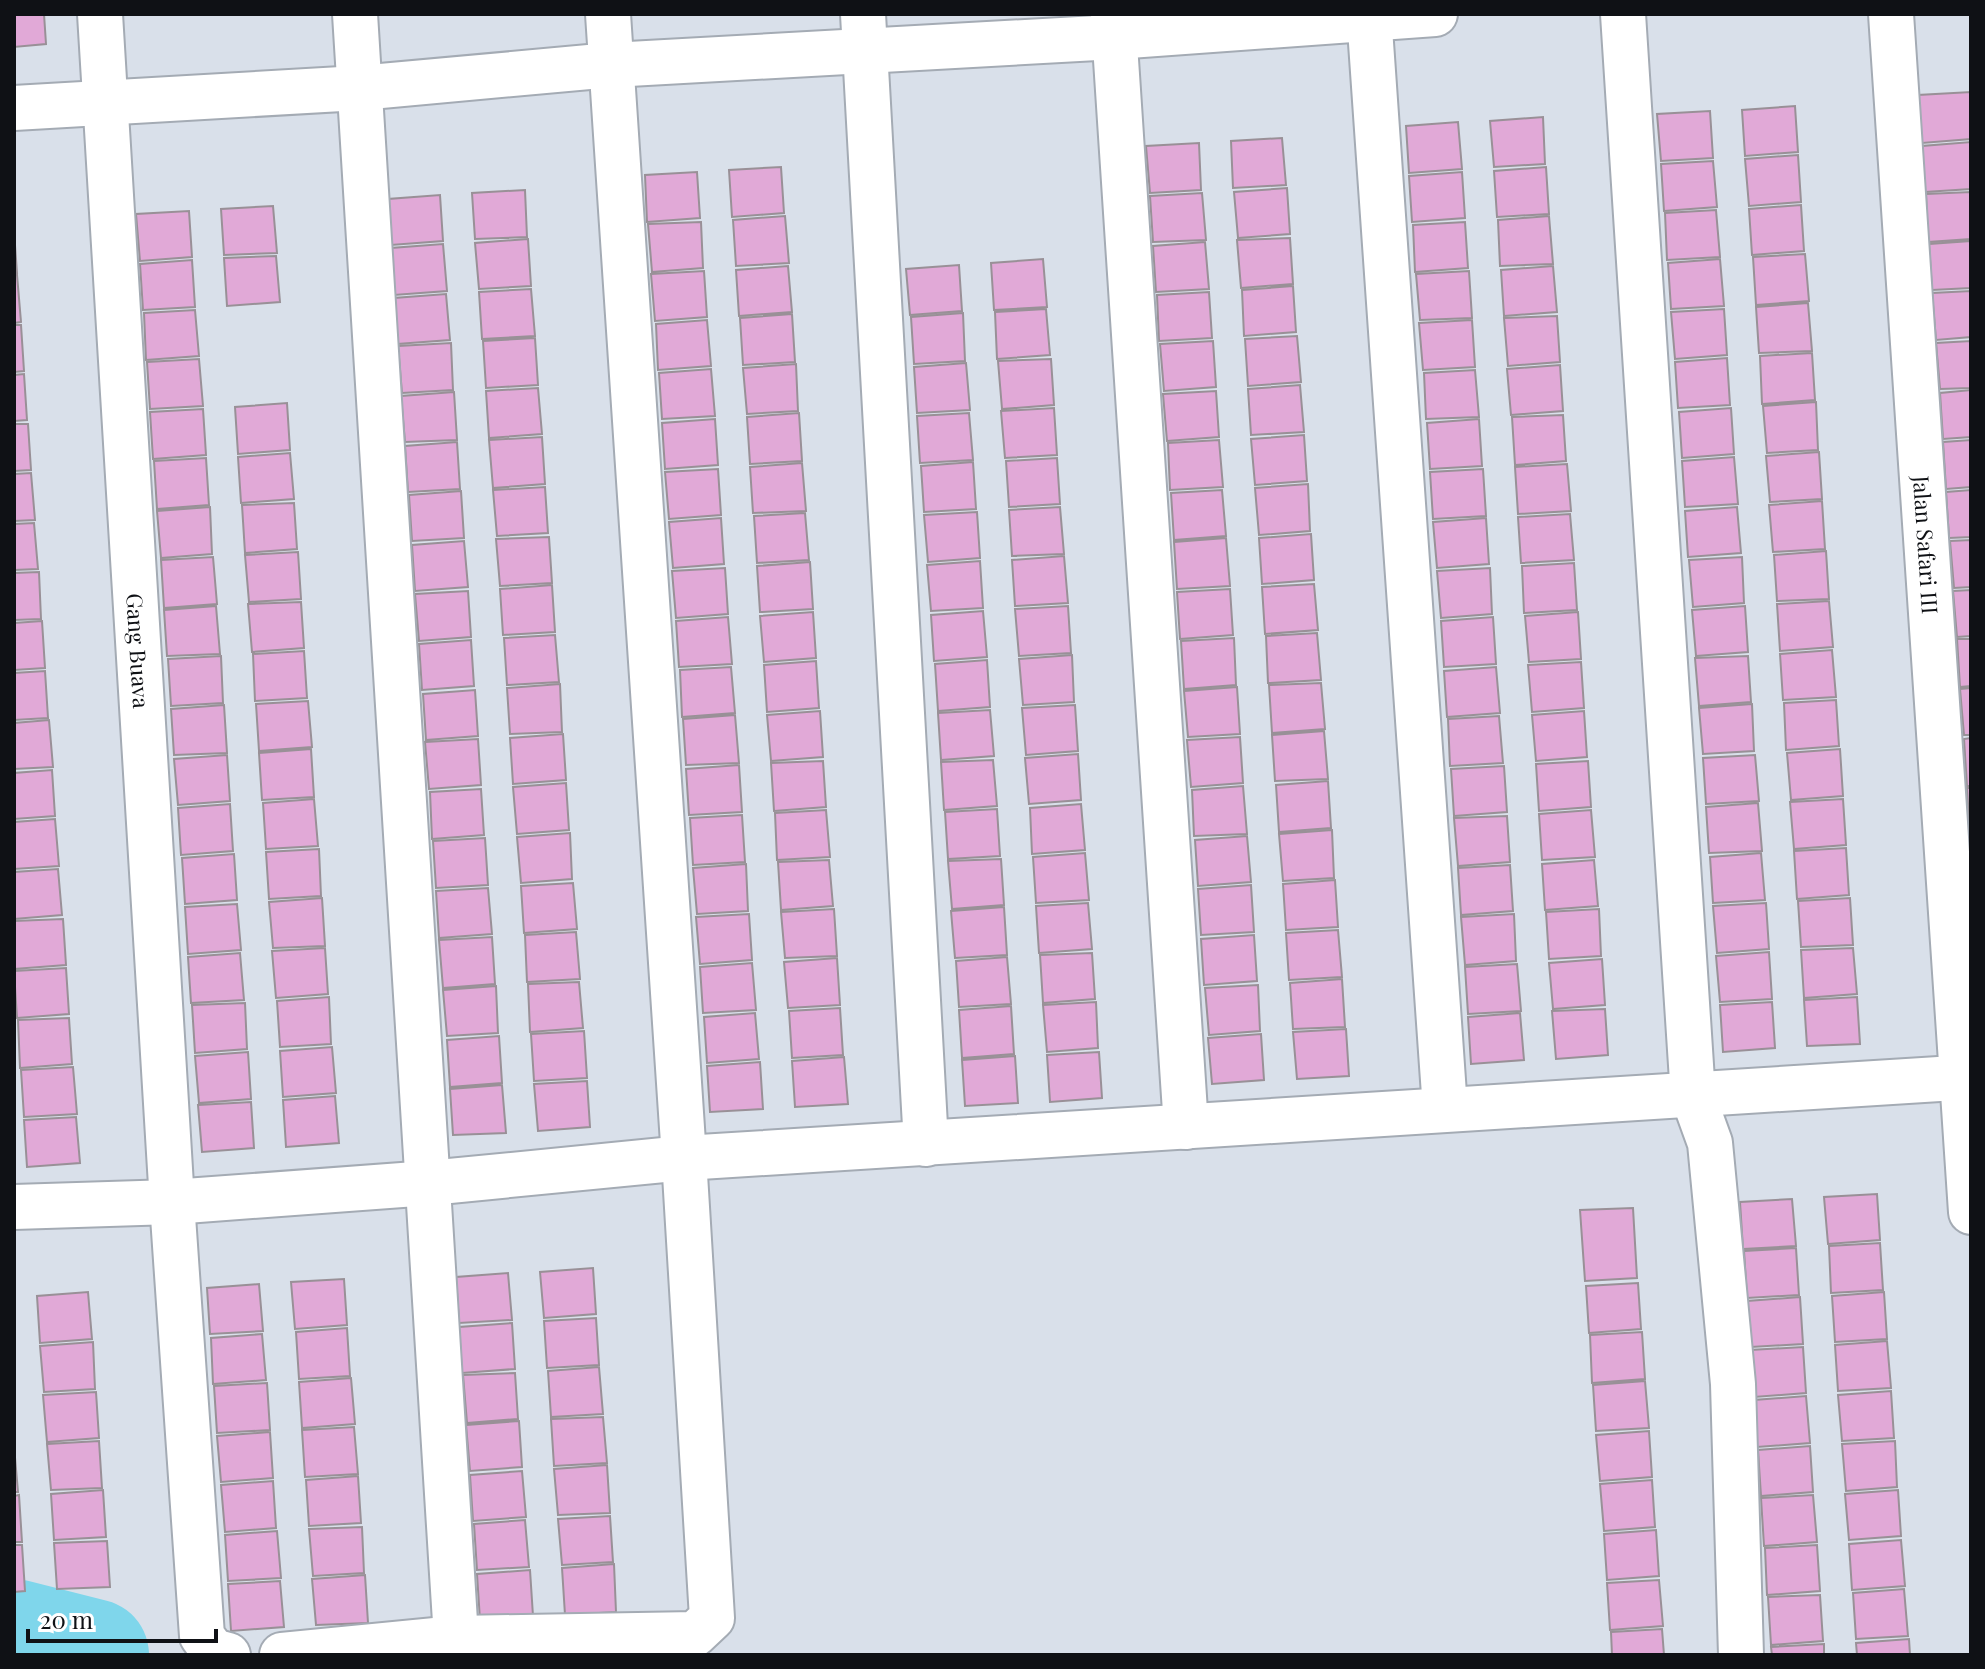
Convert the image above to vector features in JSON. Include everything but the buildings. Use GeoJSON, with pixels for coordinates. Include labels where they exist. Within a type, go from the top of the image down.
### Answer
{"type":"FeatureCollection","features":[{"type":"Feature","properties":{"kind":"street","name":"Gang Buava"},"geometry":{"type":"LineString","coordinates":[[100,14],[172,1202],[202,1636],[213,1651],[228,1655]]}},
{"type":"Feature","properties":{"kind":"street"},"geometry":{"type":"LineString","coordinates":[[355,14],[456,1638]]}},
{"type":"Feature","properties":{"kind":"street"},"geometry":{"type":"LineString","coordinates":[[282,1655],[456,1638],[695,1634],[712,1618],[608,14]]}},
{"type":"Feature","properties":{"kind":"street"},"geometry":{"type":"LineString","coordinates":[[14,108],[359,88],[611,65],[864,33],[1435,14]]}},
{"type":"Feature","properties":{"kind":"street"},"geometry":{"type":"LineString","coordinates":[[1623,14],[1693,1096],[1710,1143],[1733,1384],[1741,1655]]}},
{"type":"Feature","properties":{"kind":"street","name":"Jalan Safari III"},"geometry":{"type":"LineString","coordinates":[[1891,14],[1967,1077],[1971,1212]]}},
{"type":"Feature","properties":{"kind":"street"},"geometry":{"type":"LineString","coordinates":[[1369,16],[1445,1109]]}},
{"type":"Feature","properties":{"kind":"street"},"geometry":{"type":"LineString","coordinates":[[1114,25],[1186,1127]]}},
{"type":"Feature","properties":{"kind":"street"},"geometry":{"type":"LineString","coordinates":[[864,33],[926,1144]]}},
{"type":"Feature","properties":{"kind":"street"},"geometry":{"type":"LineString","coordinates":[[14,1207],[172,1202],[429,1183],[684,1158],[1967,1077]]}},
{"type":"Feature","properties":{"kind":"waterway"},"geometry":{"type":"LineString","coordinates":[[14,1635],[93,1655]]}}]}
